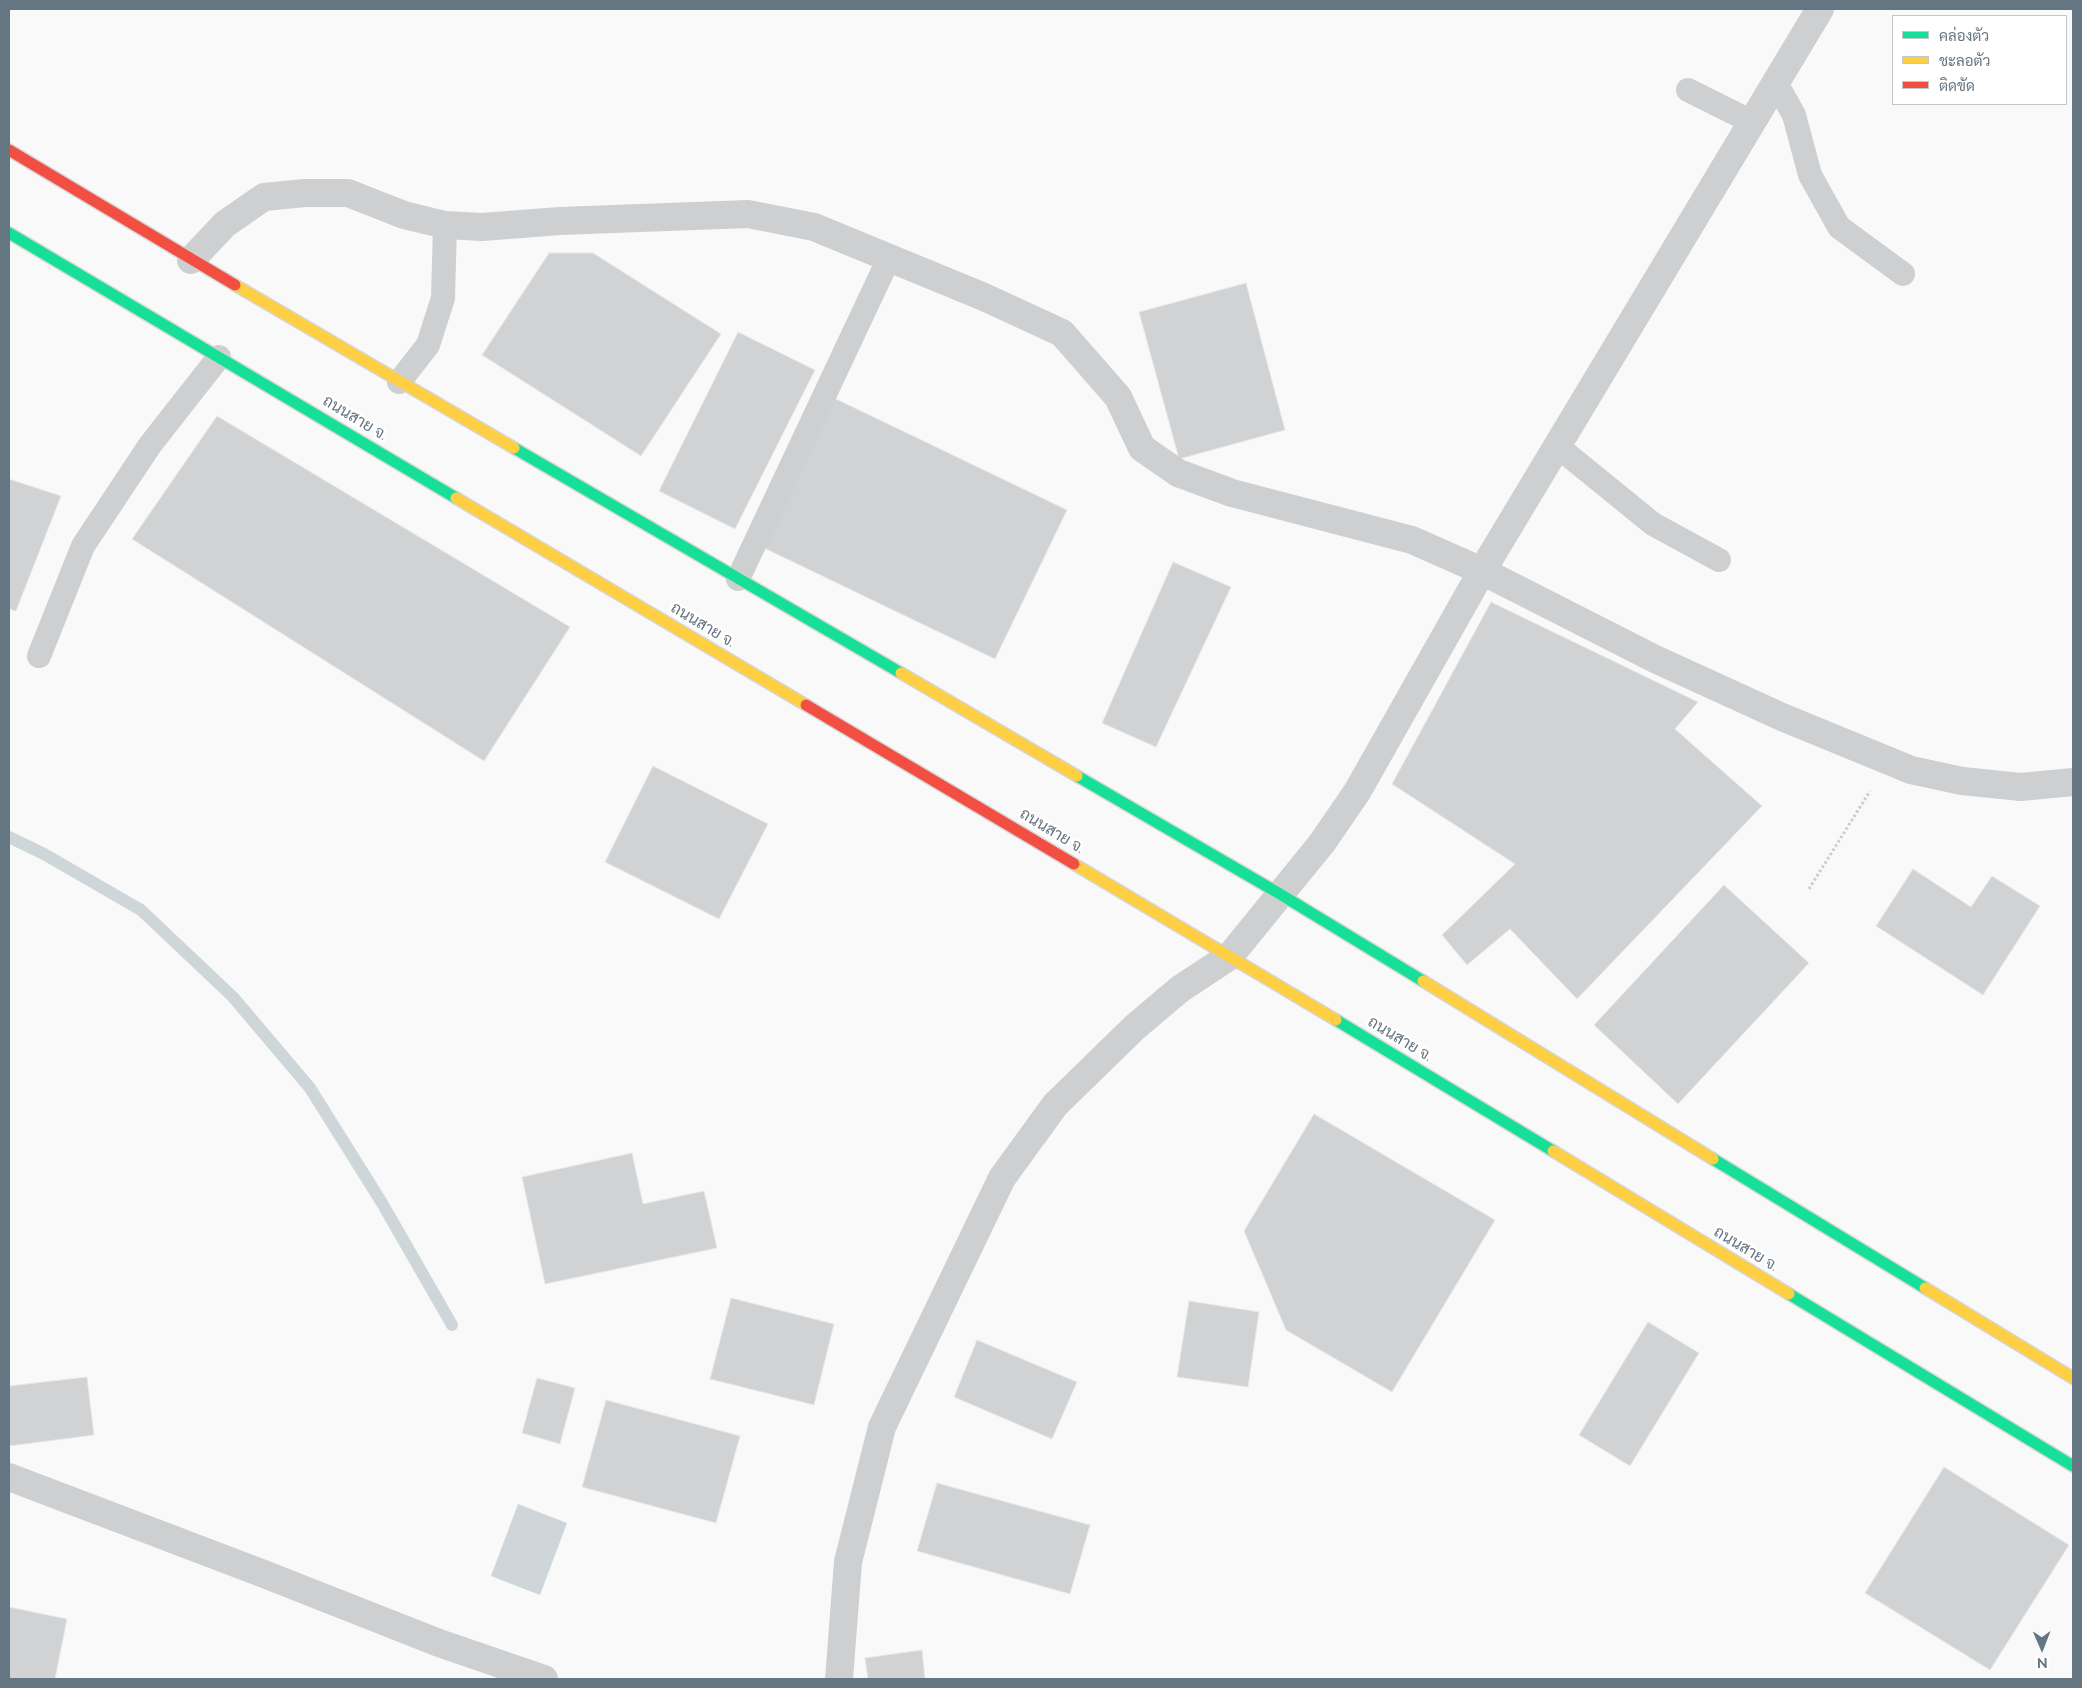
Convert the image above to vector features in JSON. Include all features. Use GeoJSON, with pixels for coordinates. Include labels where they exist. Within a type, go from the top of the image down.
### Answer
{"type":"FeatureCollection","features":[{"type":"Feature","properties":{"kind":"main road"},"geometry":{"type":"LineString","coordinates":[[9,150],[190,260],[1280,894],[2073,1378]]}},
{"type":"Feature","properties":{"kind":"main road","name":"ถนนสาย จ."},"geometry":{"type":"LineString","coordinates":[[9,233],[1230,956],[2073,1466]]}},
{"type":"Feature","properties":{"kind":"street"},"geometry":{"type":"LineString","coordinates":[[839,1679],[848,1562],[882,1426],[1002,1178],[1055,1105],[1135,1027],[1180,989],[1230,956],[1322,843],[1357,792],[1482,571],[1820,9]]}},
{"type":"Feature","properties":{"kind":"street"},"geometry":{"type":"LineString","coordinates":[[190,260],[225,224],[264,197],[305,193],[348,193],[404,215],[445,225],[482,227],[560,221],[748,214],[814,227],[984,296],[1062,333],[1118,397],[1142,448],[1178,473],[1232,493],[1412,540],[1482,571],[1664,663],[1782,717],[1910,770],[1962,781],[2021,786],[2073,782]]}},
{"type":"Feature","properties":{"kind":"street"},"geometry":{"type":"LineString","coordinates":[[9,1477],[439,1643],[544,1679]]}},
{"type":"Feature","properties":{"kind":"lane"},"geometry":{"type":"LineString","coordinates":[[1776,83],[1794,115],[1810,175],[1839,227],[1903,274]]}},
{"type":"Feature","properties":{"kind":"lane"},"geometry":{"type":"LineString","coordinates":[[1688,90],[1752,122]]}},
{"type":"Feature","properties":{"kind":"lane"},"geometry":{"type":"LineString","coordinates":[[399,382],[428,345],[443,298],[445,225]]}},
{"type":"Feature","properties":{"kind":"lane"},"geometry":{"type":"LineString","coordinates":[[738,579],[889,258]]}},
{"type":"Feature","properties":{"kind":"lane"},"geometry":{"type":"LineString","coordinates":[[39,656],[83,546],[150,445],[219,357]]}},
{"type":"Feature","properties":{"kind":"lane"},"geometry":{"type":"LineString","coordinates":[[1557,446],[1654,524],[1719,560]]}},
{"type":"Feature","properties":{"kind":"path"},"geometry":{"type":"LineString","coordinates":[[1809,889],[1889,761]]}},
{"type":"Feature","properties":{"kind":"shaded area"},"geometry":{"type":"Polygon","coordinates":[[[518,1504],[567,1523],[540,1595],[491,1576],[518,1504]]]}},
{"type":"Feature","properties":{"kind":"building"},"geometry":{"type":"Polygon","coordinates":[[[549,253],[593,253],[721,334],[641,456],[482,355],[549,253]]]}},
{"type":"Feature","properties":{"kind":"building"},"geometry":{"type":"Polygon","coordinates":[[[1246,283],[1285,430],[1179,459],[1139,312],[1246,283]]]}},
{"type":"Feature","properties":{"kind":"building"},"geometry":{"type":"Polygon","coordinates":[[[738,332],[815,370],[735,529],[659,491],[738,332]]]}},
{"type":"Feature","properties":{"kind":"building"},"geometry":{"type":"Polygon","coordinates":[[[834,398],[1067,510],[995,659],[762,547],[834,398]]]}},
{"type":"Feature","properties":{"kind":"building"},"geometry":{"type":"Polygon","coordinates":[[[217,416],[570,627],[484,761],[132,539],[217,416]]]}},
{"type":"Feature","properties":{"kind":"building"},"geometry":{"type":"Polygon","coordinates":[[[9,479],[61,496],[16,611],[9,609],[9,479]]]}},
{"type":"Feature","properties":{"kind":"building"},"geometry":{"type":"Polygon","coordinates":[[[1173,562],[1231,587],[1156,747],[1102,723],[1173,562]]]}},
{"type":"Feature","properties":{"kind":"building"},"geometry":{"type":"Polygon","coordinates":[[[1491,602],[1698,702],[1675,729],[1762,806],[1577,999],[1510,929],[1467,965],[1442,935],[1515,864],[1392,784],[1491,602]]]}},
{"type":"Feature","properties":{"kind":"building"},"geometry":{"type":"Polygon","coordinates":[[[653,766],[768,824],[719,919],[605,862],[653,766]]]}},
{"type":"Feature","properties":{"kind":"building"},"geometry":{"type":"Polygon","coordinates":[[[1913,869],[1971,907],[1992,876],[2040,906],[1983,995],[1876,926],[1913,869]]]}},
{"type":"Feature","properties":{"kind":"building"},"geometry":{"type":"Polygon","coordinates":[[[1724,885],[1809,963],[1678,1104],[1594,1025],[1724,885]]]}},
{"type":"Feature","properties":{"kind":"building"},"geometry":{"type":"Polygon","coordinates":[[[1314,1114],[1495,1220],[1392,1392],[1286,1330],[1244,1231],[1314,1114]]]}},
{"type":"Feature","properties":{"kind":"building"},"geometry":{"type":"Polygon","coordinates":[[[632,1153],[643,1204],[704,1191],[717,1248],[545,1284],[522,1177],[632,1153]]]}},
{"type":"Feature","properties":{"kind":"building"},"geometry":{"type":"Polygon","coordinates":[[[731,1298],[834,1324],[814,1405],[710,1379],[731,1298]]]}},
{"type":"Feature","properties":{"kind":"building"},"geometry":{"type":"Polygon","coordinates":[[[1189,1301],[1259,1312],[1248,1387],[1177,1377],[1189,1301]]]}},
{"type":"Feature","properties":{"kind":"building"},"geometry":{"type":"Polygon","coordinates":[[[1648,1322],[1699,1353],[1630,1466],[1579,1435],[1648,1322]]]}},
{"type":"Feature","properties":{"kind":"building"},"geometry":{"type":"Polygon","coordinates":[[[977,1340],[1077,1382],[1052,1439],[954,1397],[977,1340]]]}},
{"type":"Feature","properties":{"kind":"building"},"geometry":{"type":"Polygon","coordinates":[[[87,1377],[94,1435],[9,1446],[9,1386],[87,1377]]]}},
{"type":"Feature","properties":{"kind":"building"},"geometry":{"type":"Polygon","coordinates":[[[537,1378],[575,1388],[560,1444],[522,1433],[537,1378]]]}},
{"type":"Feature","properties":{"kind":"building"},"geometry":{"type":"Polygon","coordinates":[[[606,1400],[740,1436],[716,1523],[582,1487],[606,1400]]]}},
{"type":"Feature","properties":{"kind":"building"},"geometry":{"type":"Polygon","coordinates":[[[1944,1467],[2069,1545],[1990,1670],[1865,1593],[1944,1467]]]}},
{"type":"Feature","properties":{"kind":"building"},"geometry":{"type":"Polygon","coordinates":[[[937,1483],[1090,1525],[1070,1594],[917,1551],[937,1483]]]}},
{"type":"Feature","properties":{"kind":"building"},"geometry":{"type":"Polygon","coordinates":[[[9,1607],[67,1619],[55,1679],[9,1679],[9,1607]]]}},
{"type":"Feature","properties":{"kind":"building"},"geometry":{"type":"Polygon","coordinates":[[[922,1650],[925,1679],[868,1679],[865,1658],[922,1650]]]}},
{"type":"Feature","properties":{"kind":"waterway"},"geometry":{"type":"LineString","coordinates":[[9,837],[44,854],[141,910],[233,997],[310,1088],[382,1203],[452,1325]]}},
{"type":"Feature","properties":{"kind":"traffic: fast"},"geometry":{"type":"LineString","coordinates":[[9,233],[456,498]]}},
{"type":"Feature","properties":{"kind":"traffic: fast"},"geometry":{"type":"LineString","coordinates":[[514,448],[901,673]]}},
{"type":"Feature","properties":{"kind":"traffic: fast"},"geometry":{"type":"LineString","coordinates":[[1077,776],[1280,894],[1423,981]]}},
{"type":"Feature","properties":{"kind":"traffic: fast"},"geometry":{"type":"LineString","coordinates":[[1336,1020],[1553,1151]]}},
{"type":"Feature","properties":{"kind":"traffic: fast"},"geometry":{"type":"LineString","coordinates":[[1713,1159],[1925,1288]]}},
{"type":"Feature","properties":{"kind":"traffic: fast"},"geometry":{"type":"LineString","coordinates":[[1789,1294],[2073,1466]]}},
{"type":"Feature","properties":{"kind":"traffic: slow"},"geometry":{"type":"LineString","coordinates":[[235,285],[514,448]]}},
{"type":"Feature","properties":{"kind":"traffic: slow"},"geometry":{"type":"LineString","coordinates":[[456,498],[806,705]]}},
{"type":"Feature","properties":{"kind":"traffic: slow"},"geometry":{"type":"LineString","coordinates":[[901,673],[1077,776]]}},
{"type":"Feature","properties":{"kind":"traffic: slow"},"geometry":{"type":"LineString","coordinates":[[1074,864],[1336,1020]]}},
{"type":"Feature","properties":{"kind":"traffic: slow"},"geometry":{"type":"LineString","coordinates":[[1423,981],[1713,1159]]}},
{"type":"Feature","properties":{"kind":"traffic: slow"},"geometry":{"type":"LineString","coordinates":[[1553,1151],[1789,1294]]}},
{"type":"Feature","properties":{"kind":"traffic: slow"},"geometry":{"type":"LineString","coordinates":[[1925,1288],[2073,1378]]}},
{"type":"Feature","properties":{"kind":"traffic: jam"},"geometry":{"type":"LineString","coordinates":[[9,150],[235,285]]}},
{"type":"Feature","properties":{"kind":"traffic: jam"},"geometry":{"type":"LineString","coordinates":[[806,705],[1074,864]]}}]}
